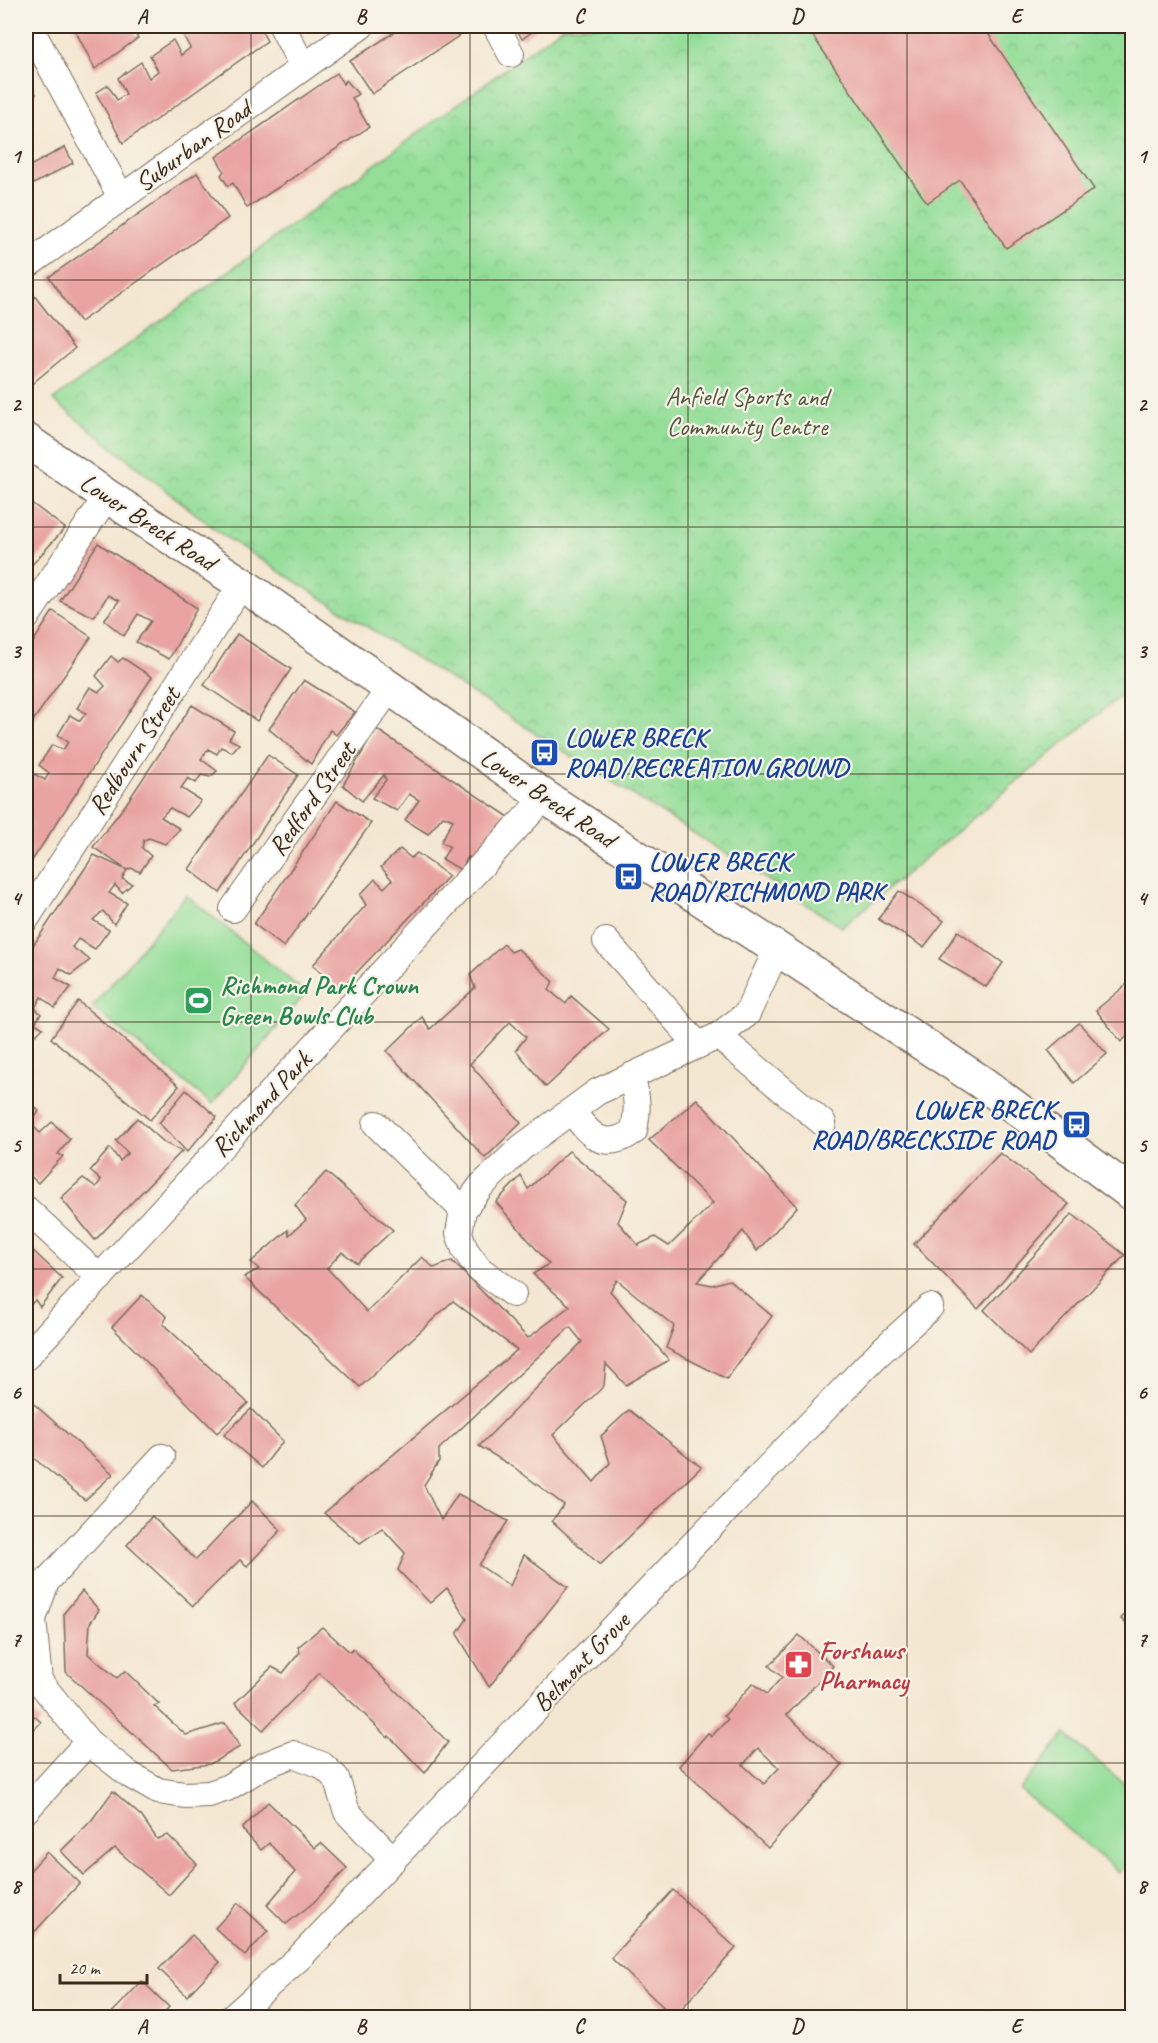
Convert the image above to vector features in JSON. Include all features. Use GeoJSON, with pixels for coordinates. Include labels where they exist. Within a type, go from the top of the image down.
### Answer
{"type":"FeatureCollection","features":[{"type":"Feature","properties":{"kind":"street"},"geometry":{"type":"LineString","coordinates":[[29,26],[121,197]]}},
{"type":"Feature","properties":{"kind":"street"},"geometry":{"type":"LineString","coordinates":[[282,26],[303,67]]}},
{"type":"Feature","properties":{"kind":"street","name":"Suburban Road"},"geometry":{"type":"LineString","coordinates":[[26,266],[361,26]]}},
{"type":"Feature","properties":{"kind":"street"},"geometry":{"type":"LineString","coordinates":[[496,26],[511,54]]}},
{"type":"Feature","properties":{"kind":"street","name":"Lower Breck Road"},"geometry":{"type":"LineString","coordinates":[[26,440],[242,584],[544,797],[981,1082],[1130,1188]]}},
{"type":"Feature","properties":{"kind":"street"},"geometry":{"type":"LineString","coordinates":[[26,618],[107,496]]}},
{"type":"Feature","properties":{"kind":"street","name":"Redbourn Street"},"geometry":{"type":"LineString","coordinates":[[26,919],[242,584]]}},
{"type":"Feature","properties":{"kind":"street","name":"Redford Street"},"geometry":{"type":"LineString","coordinates":[[233,909],[390,688]]}},
{"type":"Feature","properties":{"kind":"street","name":"Richmond Park"},"geometry":{"type":"LineString","coordinates":[[26,1357],[544,797]]}},
{"type":"Feature","properties":{"kind":"street"},"geometry":{"type":"LineString","coordinates":[[606,942],[708,1041],[823,1123]]}},
{"type":"Feature","properties":{"kind":"street"},"geometry":{"type":"LineString","coordinates":[[513,1294],[479,1269],[465,1250],[459,1233],[462,1210],[481,1186],[522,1147],[597,1092],[708,1041],[747,1014],[777,949]]}},
{"type":"Feature","properties":{"kind":"street"},"geometry":{"type":"LineString","coordinates":[[572,1110],[586,1130],[604,1140],[620,1141],[634,1131],[637,1096],[631,1076]]}},
{"type":"Feature","properties":{"kind":"street"},"geometry":{"type":"LineString","coordinates":[[376,1124],[462,1210]]}},
{"type":"Feature","properties":{"kind":"street"},"geometry":{"type":"LineString","coordinates":[[26,1209],[100,1278]]}},
{"type":"Feature","properties":{"kind":"street","name":"Belmont Grove"},"geometry":{"type":"LineString","coordinates":[[232,2018],[301,1956],[681,1557],[877,1355],[930,1307]]}},
{"type":"Feature","properties":{"kind":"street"},"geometry":{"type":"LineString","coordinates":[[162,1457],[46,1582],[33,1619],[39,1681],[88,1743],[129,1775],[158,1791],[185,1795],[209,1794],[227,1788],[263,1766],[293,1755],[322,1765],[336,1779],[347,1812],[393,1860]]}},
{"type":"Feature","properties":{"kind":"street"},"geometry":{"type":"LineString","coordinates":[[26,1809],[88,1743]]}},
{"type":"Feature","properties":{"kind":"green space","name":"Anfield Sports and Community Centre"},"geometry":{"type":"Polygon","coordinates":[[[564,26],[1132,26],[1132,686],[842,927],[225,537],[53,400],[564,26]]]}},
{"type":"Feature","properties":{"kind":"green space","name":"Richmond Park Crown Green Bowls Club"},"geometry":{"type":"Polygon","coordinates":[[[186,895],[306,993],[212,1104],[92,1007],[186,895]]]}},
{"type":"Feature","properties":{"kind":"green space"},"geometry":{"type":"Polygon","coordinates":[[[1065,1734],[1132,1790],[1132,1857],[1120,1873],[1020,1790],[1065,1734]]]}},
{"type":"Feature","properties":{"kind":"building"},"geometry":{"type":"Polygon","coordinates":[[[73,26],[144,26],[134,32],[138,38],[95,69],[73,26]]]}},
{"type":"Feature","properties":{"kind":"building"},"geometry":{"type":"Polygon","coordinates":[[[193,26],[209,26],[213,32],[222,26],[259,26],[267,41],[123,143],[96,93],[108,85],[117,100],[126,94],[118,78],[141,62],[149,78],[158,71],[150,56],[173,40],[181,55],[190,48],[182,33],[193,26]]]}},
{"type":"Feature","properties":{"kind":"building"},"geometry":{"type":"Polygon","coordinates":[[[404,26],[467,26],[469,29],[372,94],[350,61],[404,26]]]}},
{"type":"Feature","properties":{"kind":"building"},"geometry":{"type":"Polygon","coordinates":[[[515,26],[540,26],[522,39],[515,26]]]}},
{"type":"Feature","properties":{"kind":"building"},"geometry":{"type":"Polygon","coordinates":[[[806,26],[983,26],[1094,189],[1006,248],[960,180],[927,203],[806,26]]]}},
{"type":"Feature","properties":{"kind":"building"},"geometry":{"type":"Polygon","coordinates":[[[337,73],[343,84],[346,80],[358,94],[352,98],[369,127],[247,208],[233,183],[228,186],[221,175],[224,171],[216,157],[337,73]]]}},
{"type":"Feature","properties":{"kind":"building"},"geometry":{"type":"Polygon","coordinates":[[[26,74],[36,94],[26,100],[26,74]]]}},
{"type":"Feature","properties":{"kind":"building"},"geometry":{"type":"Polygon","coordinates":[[[65,147],[73,163],[26,188],[26,154],[32,165],[65,147]]]}},
{"type":"Feature","properties":{"kind":"building"},"geometry":{"type":"Polygon","coordinates":[[[197,173],[228,218],[80,322],[49,277],[197,173]]]}},
{"type":"Feature","properties":{"kind":"building"},"geometry":{"type":"Polygon","coordinates":[[[26,285],[75,348],[28,387],[26,385],[26,285]]]}},
{"type":"Feature","properties":{"kind":"building"},"geometry":{"type":"Polygon","coordinates":[[[26,499],[65,528],[30,567],[26,564],[26,499]]]}},
{"type":"Feature","properties":{"kind":"building"},"geometry":{"type":"Polygon","coordinates":[[[98,543],[197,608],[169,659],[136,642],[151,621],[138,614],[124,636],[104,620],[119,601],[108,595],[94,617],[60,601],[98,543]]]}},
{"type":"Feature","properties":{"kind":"building"},"geometry":{"type":"Polygon","coordinates":[[[53,611],[91,637],[26,731],[26,653],[53,611]]]}},
{"type":"Feature","properties":{"kind":"building"},"geometry":{"type":"Polygon","coordinates":[[[237,634],[291,669],[257,721],[204,685],[237,634]]]}},
{"type":"Feature","properties":{"kind":"building"},"geometry":{"type":"Polygon","coordinates":[[[111,656],[118,662],[123,658],[152,677],[26,870],[26,805],[31,800],[26,796],[26,786],[34,774],[45,780],[49,773],[39,765],[52,745],[63,750],[68,742],[58,735],[70,715],[80,721],[86,713],[77,708],[90,687],[99,692],[105,686],[96,676],[111,656]]]}},
{"type":"Feature","properties":{"kind":"building"},"geometry":{"type":"Polygon","coordinates":[[[304,680],[355,712],[336,735],[330,730],[311,764],[269,729],[304,680]]]}},
{"type":"Feature","properties":{"kind":"building"},"geometry":{"type":"Polygon","coordinates":[[[192,705],[234,731],[229,739],[239,744],[232,752],[221,747],[217,754],[208,749],[201,759],[217,771],[210,777],[201,775],[196,783],[188,778],[181,788],[201,801],[187,817],[170,808],[161,817],[180,829],[165,844],[149,838],[144,840],[142,848],[151,856],[140,872],[131,868],[127,870],[93,847],[126,804],[192,705]]]}},
{"type":"Feature","properties":{"kind":"building"},"geometry":{"type":"Polygon","coordinates":[[[376,729],[515,821],[479,861],[468,857],[461,870],[442,859],[450,847],[441,842],[453,820],[443,816],[428,834],[405,820],[419,800],[409,794],[397,811],[372,798],[386,780],[384,775],[362,801],[343,785],[376,729]]]}},
{"type":"Feature","properties":{"kind":"building"},"geometry":{"type":"Polygon","coordinates":[[[268,755],[298,775],[220,893],[189,869],[268,755]]]}},
{"type":"Feature","properties":{"kind":"building"},"geometry":{"type":"Polygon","coordinates":[[[337,801],[371,823],[284,947],[254,924],[337,801]]]}},
{"type":"Feature","properties":{"kind":"building"},"geometry":{"type":"Polygon","coordinates":[[[400,849],[411,858],[417,853],[449,876],[339,991],[313,965],[366,905],[360,895],[375,879],[384,888],[392,880],[381,867],[400,849]]]}},
{"type":"Feature","properties":{"kind":"building"},"geometry":{"type":"Polygon","coordinates":[[[94,855],[127,870],[122,879],[132,884],[122,893],[115,885],[109,893],[127,903],[114,924],[103,911],[93,920],[109,930],[95,949],[78,939],[72,947],[90,960],[71,975],[60,968],[55,978],[71,987],[55,1008],[41,997],[35,1008],[41,1014],[35,1023],[43,1028],[36,1035],[26,1028],[26,956],[94,855]]]}},
{"type":"Feature","properties":{"kind":"building"},"geometry":{"type":"Polygon","coordinates":[[[899,891],[944,921],[924,947],[878,919],[899,891]]]}},
{"type":"Feature","properties":{"kind":"building"},"geometry":{"type":"Polygon","coordinates":[[[958,931],[1003,963],[986,987],[939,959],[958,931]]]}},
{"type":"Feature","properties":{"kind":"building"},"geometry":{"type":"Polygon","coordinates":[[[504,944],[511,952],[518,949],[553,981],[549,990],[566,1004],[571,996],[609,1029],[546,1087],[516,1050],[526,1037],[510,1022],[470,1064],[521,1123],[485,1158],[387,1051],[422,1017],[430,1029],[475,988],[470,975],[504,944]]]}},
{"type":"Feature","properties":{"kind":"building"},"geometry":{"type":"Polygon","coordinates":[[[1132,980],[1132,1032],[1121,1042],[1096,1010],[1132,980]]]}},
{"type":"Feature","properties":{"kind":"building"},"geometry":{"type":"Polygon","coordinates":[[[78,1001],[179,1086],[150,1120],[51,1038],[78,1001]]]}},
{"type":"Feature","properties":{"kind":"building"},"geometry":{"type":"Polygon","coordinates":[[[1079,1023],[1107,1054],[1074,1083],[1048,1050],[1079,1023]]]}},
{"type":"Feature","properties":{"kind":"building"},"geometry":{"type":"Polygon","coordinates":[[[186,1090],[217,1117],[187,1152],[159,1123],[186,1090]]]}},
{"type":"Feature","properties":{"kind":"building"},"geometry":{"type":"Polygon","coordinates":[[[26,1098],[39,1111],[31,1124],[40,1133],[52,1122],[70,1139],[58,1154],[63,1156],[38,1183],[26,1172],[26,1098]]]}},
{"type":"Feature","properties":{"kind":"building"},"geometry":{"type":"Polygon","coordinates":[[[697,1099],[797,1207],[757,1251],[743,1231],[697,1282],[712,1285],[729,1280],[772,1316],[727,1379],[666,1348],[674,1326],[617,1280],[610,1291],[669,1360],[626,1385],[606,1364],[604,1386],[553,1435],[594,1482],[610,1463],[601,1436],[629,1410],[701,1467],[600,1565],[552,1521],[564,1505],[515,1468],[479,1446],[582,1342],[570,1327],[439,1449],[439,1461],[424,1485],[441,1520],[458,1494],[508,1521],[479,1565],[510,1586],[524,1555],[568,1587],[489,1687],[457,1634],[467,1619],[447,1588],[430,1603],[398,1570],[405,1553],[382,1528],[360,1543],[324,1513],[517,1350],[453,1301],[360,1387],[244,1277],[259,1269],[251,1262],[288,1230],[289,1235],[306,1220],[295,1205],[326,1172],[393,1230],[357,1263],[342,1252],[327,1268],[367,1312],[422,1257],[434,1268],[452,1261],[528,1338],[570,1306],[533,1274],[549,1264],[496,1202],[521,1176],[528,1189],[569,1151],[627,1200],[618,1222],[638,1245],[655,1237],[669,1246],[713,1203],[649,1140],[697,1099]]]}},
{"type":"Feature","properties":{"kind":"building"},"geometry":{"type":"Polygon","coordinates":[[[137,1118],[165,1143],[182,1151],[95,1240],[61,1198],[83,1178],[96,1187],[101,1180],[90,1171],[110,1148],[120,1161],[128,1153],[116,1141],[137,1118]]]}},
{"type":"Feature","properties":{"kind":"building"},"geometry":{"type":"Polygon","coordinates":[[[1000,1153],[1069,1204],[978,1309],[914,1244],[1000,1153]]]}},
{"type":"Feature","properties":{"kind":"building"},"geometry":{"type":"Polygon","coordinates":[[[1072,1214],[1125,1255],[1029,1355],[984,1310],[1072,1214]]]}},
{"type":"Feature","properties":{"kind":"building"},"geometry":{"type":"Polygon","coordinates":[[[26,1244],[62,1278],[40,1307],[35,1300],[26,1310],[26,1244]]]}},
{"type":"Feature","properties":{"kind":"building"},"geometry":{"type":"Polygon","coordinates":[[[142,1295],[167,1317],[163,1324],[248,1403],[217,1433],[112,1327],[142,1295]]]}},
{"type":"Feature","properties":{"kind":"building"},"geometry":{"type":"Polygon","coordinates":[[[34,1404],[113,1474],[85,1500],[26,1452],[26,1412],[34,1404]]]}},
{"type":"Feature","properties":{"kind":"building"},"geometry":{"type":"Polygon","coordinates":[[[251,1409],[283,1441],[262,1468],[224,1435],[251,1409]]]}},
{"type":"Feature","properties":{"kind":"building"},"geometry":{"type":"Polygon","coordinates":[[[252,1501],[281,1530],[247,1566],[240,1560],[193,1606],[127,1545],[152,1516],[196,1560],[252,1501]]]}},
{"type":"Feature","properties":{"kind":"building"},"geometry":{"type":"Polygon","coordinates":[[[82,1591],[99,1610],[90,1623],[88,1654],[117,1678],[125,1671],[159,1704],[154,1706],[186,1735],[225,1723],[240,1747],[210,1764],[172,1769],[66,1672],[64,1613],[82,1591]]]}},
{"type":"Feature","properties":{"kind":"building"},"geometry":{"type":"Polygon","coordinates":[[[1132,1605],[1132,1629],[1121,1619],[1132,1605]]]}},
{"type":"Feature","properties":{"kind":"building"},"geometry":{"type":"Polygon","coordinates":[[[322,1627],[350,1652],[353,1649],[448,1742],[425,1773],[389,1736],[388,1738],[319,1673],[263,1730],[235,1703],[272,1667],[283,1673],[300,1652],[298,1647],[322,1627]]]}},
{"type":"Feature","properties":{"kind":"building"},"geometry":{"type":"Polygon","coordinates":[[[799,1635],[833,1666],[787,1715],[842,1765],[768,1848],[679,1766],[708,1733],[711,1737],[728,1719],[724,1716],[753,1683],[767,1694],[782,1677],[769,1666],[799,1635]],[[758,1748],[743,1765],[764,1784],[779,1768],[758,1748]]]}},
{"type":"Feature","properties":{"kind":"building"},"geometry":{"type":"Polygon","coordinates":[[[26,1709],[41,1722],[26,1738],[26,1709]]]}},
{"type":"Feature","properties":{"kind":"building"},"geometry":{"type":"Polygon","coordinates":[[[113,1791],[142,1817],[157,1839],[168,1835],[197,1864],[169,1895],[115,1848],[84,1875],[61,1851],[91,1821],[113,1791]]]}},
{"type":"Feature","properties":{"kind":"building"},"geometry":{"type":"Polygon","coordinates":[[[268,1802],[315,1848],[321,1843],[347,1868],[313,1903],[286,1924],[267,1905],[295,1872],[269,1843],[261,1850],[242,1829],[268,1802]]]}},
{"type":"Feature","properties":{"kind":"building"},"geometry":{"type":"Polygon","coordinates":[[[47,1852],[80,1883],[26,1941],[26,1875],[47,1852]]]}},
{"type":"Feature","properties":{"kind":"building"},"geometry":{"type":"Polygon","coordinates":[[[673,1890],[736,1948],[674,2017],[611,1958],[673,1890]]]}},
{"type":"Feature","properties":{"kind":"building"},"geometry":{"type":"Polygon","coordinates":[[[238,1903],[268,1931],[245,1956],[215,1928],[238,1903]]]}},
{"type":"Feature","properties":{"kind":"building"},"geometry":{"type":"Polygon","coordinates":[[[192,1935],[220,1962],[187,1996],[159,1969],[192,1935]]]}},
{"type":"Feature","properties":{"kind":"building"},"geometry":{"type":"Polygon","coordinates":[[[142,1981],[169,2007],[159,2018],[107,2018],[142,1981]]]}},
{"type":"Feature","properties":{"kind":"place","name":"LOWER BRECK ROAD/RECREATION GROUND"},"geometry":{"type":"Point","coordinates":[544,752]}},
{"type":"Feature","properties":{"kind":"place","name":"LOWER BRECK ROAD/RICHMOND PARK"},"geometry":{"type":"Point","coordinates":[628,876]}},
{"type":"Feature","properties":{"kind":"place","name":"Richmond Park Crown Green Bowls Club"},"geometry":{"type":"Point","coordinates":[199,1000]}},
{"type":"Feature","properties":{"kind":"place","name":"LOWER BRECK ROAD/BRECKSIDE ROAD"},"geometry":{"type":"Point","coordinates":[1076,1124]}},
{"type":"Feature","properties":{"kind":"place","name":"Forshaws Pharmacy"},"geometry":{"type":"Point","coordinates":[798,1665]}}]}
